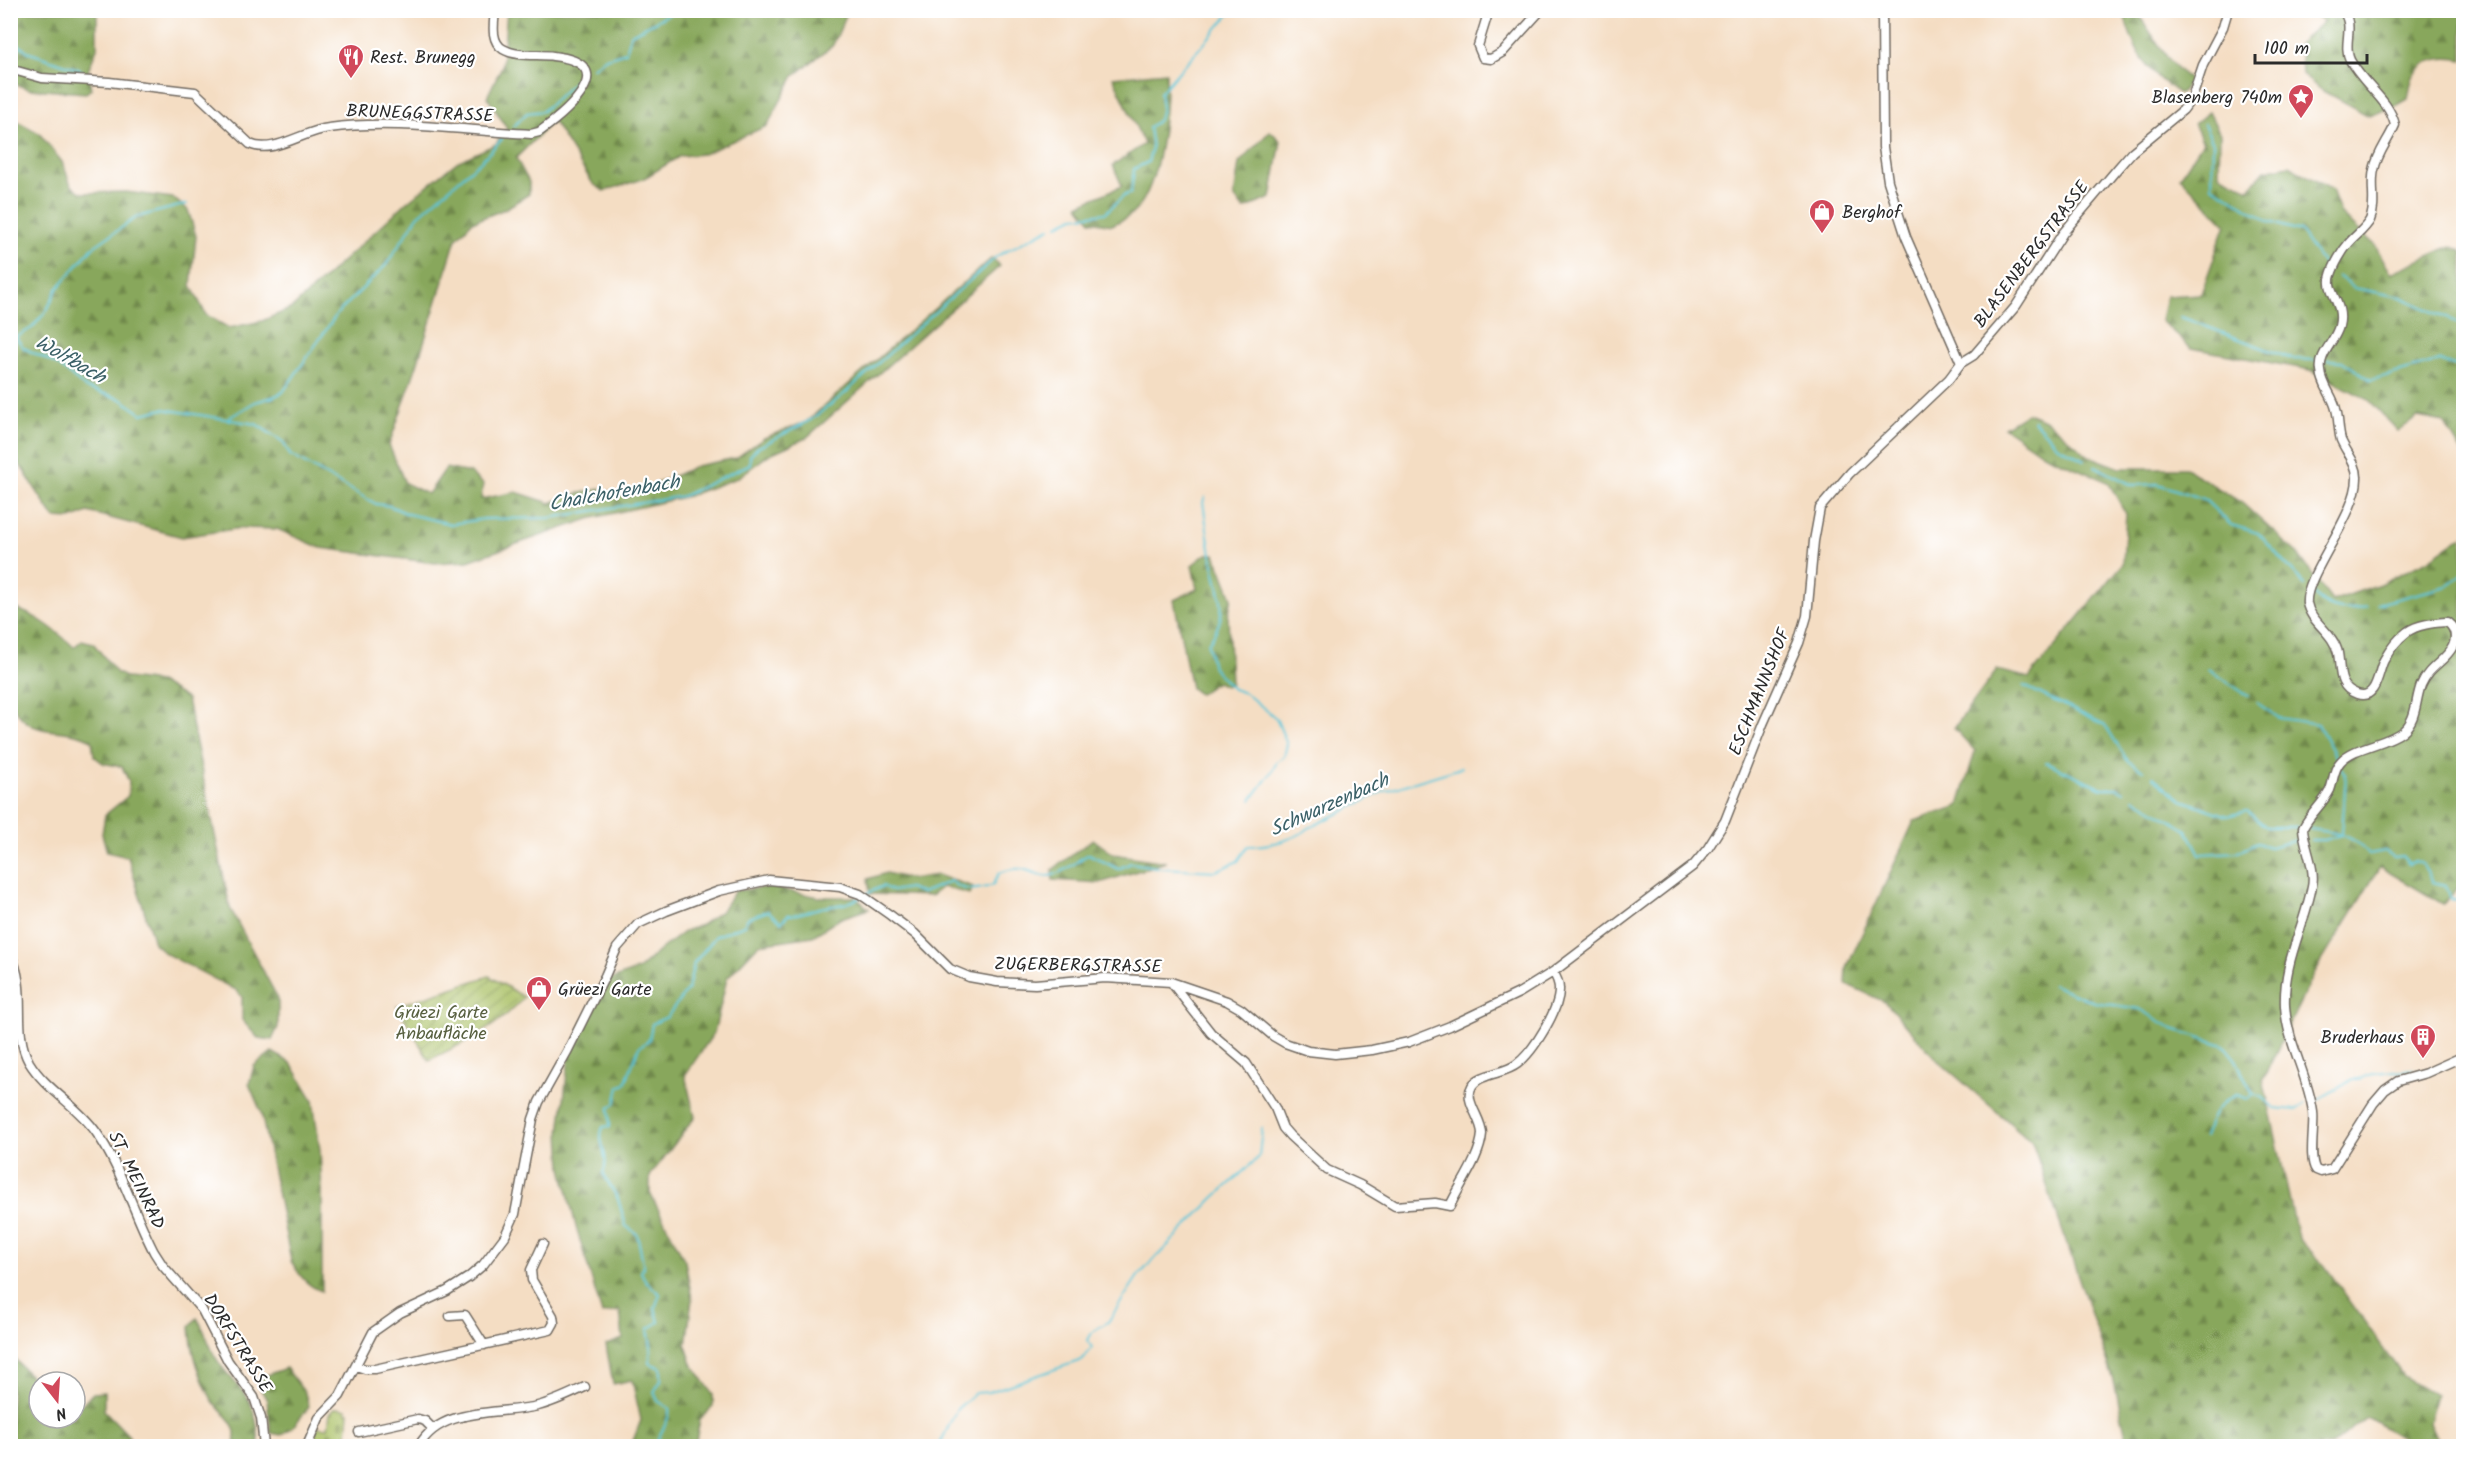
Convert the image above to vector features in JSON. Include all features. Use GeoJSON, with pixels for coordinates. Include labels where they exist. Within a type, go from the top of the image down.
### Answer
{"type":"FeatureCollection","features":[{"type":"Feature","properties":{"kind":"street","name":"BRUNEGGSTRASSE"},"geometry":{"type":"LineString","coordinates":[[10,69],[42,78],[109,82],[195,92],[250,144],[258,148],[268,148],[321,129],[358,124],[531,134],[548,125],[574,102],[587,85],[588,77],[584,68],[575,61],[556,56],[513,52],[502,48],[495,39],[495,10]]}},
{"type":"Feature","properties":{"kind":"street"},"geometry":{"type":"LineString","coordinates":[[1489,10],[1478,46],[1483,58],[1491,59],[1503,52],[1541,10]]}},
{"type":"Feature","properties":{"kind":"street","name":"BLASENBERGSTRASSE"},"geometry":{"type":"LineString","coordinates":[[1882,10],[1883,147],[1888,181],[1906,237],[1961,363],[1974,354],[2016,306],[2064,233],[2125,160],[2183,110],[2192,98],[2203,65],[2223,27],[2228,10]]}},
{"type":"Feature","properties":{"kind":"street"},"geometry":{"type":"LineString","coordinates":[[2342,10],[2350,25],[2347,50],[2350,60],[2364,82],[2387,106],[2393,115],[2395,125],[2377,157],[2373,172],[2373,206],[2370,219],[2346,246],[2330,276],[2329,287],[2339,303],[2341,316],[2338,329],[2320,366],[2321,375],[2336,408],[2341,439],[2355,467],[2357,477],[2356,489],[2309,591],[2307,602],[2311,611],[2333,639],[2338,651],[2339,672],[2343,684],[2354,694],[2362,696],[2371,692],[2376,686],[2387,654],[2409,631],[2433,623],[2446,622],[2453,627],[2455,633],[2453,645],[2445,656],[2430,669],[2421,686],[2411,722],[2391,739],[2346,756],[2339,763],[2330,790],[2304,828],[2313,884],[2292,950],[2285,1007],[2288,1032],[2313,1109],[2315,1132],[2312,1161],[2316,1170],[2321,1172],[2332,1168],[2373,1104],[2385,1090],[2398,1081],[2427,1073],[2463,1056]]}},
{"type":"Feature","properties":{"kind":"street","name":"ESCHMANNSHOF"},"geometry":{"type":"LineString","coordinates":[[1610,929],[1693,866],[1725,821],[1763,724],[1799,644],[1807,616],[1814,541],[1820,508],[1850,473],[1949,379],[1961,363]]}},
{"type":"Feature","properties":{"kind":"street","name":"ZUGERBERGSTRASSE"},"geometry":{"type":"LineString","coordinates":[[307,1446],[319,1418],[339,1396],[367,1340],[379,1327],[400,1313],[447,1291],[470,1277],[505,1236],[515,1214],[533,1119],[539,1102],[568,1050],[617,948],[638,924],[719,891],[769,880],[840,887],[863,897],[915,934],[950,969],[969,977],[997,982],[1035,984],[1105,978],[1171,982],[1227,1001],[1241,1009],[1272,1036],[1286,1043],[1308,1051],[1335,1054],[1372,1050],[1409,1042],[1450,1026],[1519,993],[1553,972],[1610,929]]}},
{"type":"Feature","properties":{"kind":"street","name":"ST. MEINRAD"},"geometry":{"type":"LineString","coordinates":[[10,954],[19,975],[22,1037],[29,1061],[40,1076],[82,1114],[96,1132],[144,1234],[163,1266]]}},
{"type":"Feature","properties":{"kind":"street"},"geometry":{"type":"LineString","coordinates":[[1171,982],[1211,1033],[1246,1063],[1275,1108],[1283,1128],[1327,1170],[1360,1185],[1395,1206],[1435,1203],[1449,1206],[1481,1142],[1480,1120],[1469,1095],[1471,1088],[1481,1078],[1501,1073],[1516,1065],[1528,1053],[1543,1030],[1557,1001],[1560,991],[1553,972]]}},
{"type":"Feature","properties":{"kind":"street"},"geometry":{"type":"LineString","coordinates":[[356,1366],[375,1369],[550,1330],[554,1323],[554,1316],[532,1280],[531,1270],[543,1244]]}},
{"type":"Feature","properties":{"kind":"street","name":"DORFSTRASSE"},"geometry":{"type":"LineString","coordinates":[[163,1266],[202,1310],[228,1361],[254,1397],[261,1418],[264,1446]]}},
{"type":"Feature","properties":{"kind":"street"},"geometry":{"type":"LineString","coordinates":[[450,1316],[465,1316],[484,1345]]}},
{"type":"Feature","properties":{"kind":"street"},"geometry":{"type":"LineString","coordinates":[[419,1446],[432,1429],[446,1422],[462,1417],[538,1406],[585,1387]]}},
{"type":"Feature","properties":{"kind":"street"},"geometry":{"type":"LineString","coordinates":[[359,1432],[418,1419],[425,1421],[432,1429]]}},
{"type":"Feature","properties":{"kind":"green space"},"geometry":{"type":"Polygon","coordinates":[[[11,11],[97,11],[97,48],[88,71],[91,89],[86,93],[29,89],[11,83],[11,11]]]}},
{"type":"Feature","properties":{"kind":"green space"},"geometry":{"type":"Polygon","coordinates":[[[507,11],[848,11],[833,45],[794,76],[767,126],[703,154],[680,156],[643,179],[604,191],[593,184],[553,121],[516,158],[529,182],[529,194],[505,209],[472,222],[456,239],[416,368],[389,445],[405,483],[428,494],[446,468],[470,473],[483,484],[481,499],[516,492],[550,503],[570,495],[601,489],[627,497],[696,466],[736,458],[764,438],[806,422],[992,258],[1000,266],[806,438],[770,454],[737,478],[688,496],[589,519],[468,561],[435,563],[321,548],[277,529],[241,528],[182,537],[88,512],[71,519],[54,518],[11,451],[10,117],[39,133],[62,162],[71,185],[82,193],[126,192],[173,198],[188,210],[196,236],[191,285],[206,315],[229,328],[262,321],[292,308],[408,201],[457,162],[496,144],[507,128],[487,97],[502,66],[507,11]]]}},
{"type":"Feature","properties":{"kind":"green space"},"geometry":{"type":"Polygon","coordinates":[[[2123,11],[2136,11],[2167,57],[2190,81],[2180,94],[2158,77],[2142,58],[2131,37],[2123,11]]]}},
{"type":"Feature","properties":{"kind":"green space"},"geometry":{"type":"Polygon","coordinates":[[[2308,11],[2463,11],[2463,60],[2450,58],[2424,65],[2413,77],[2408,99],[2369,116],[2323,91],[2302,75],[2298,44],[2324,21],[2308,11]]]}},
{"type":"Feature","properties":{"kind":"green space"},"geometry":{"type":"Polygon","coordinates":[[[1166,72],[1161,144],[1157,164],[1145,198],[1134,212],[1112,225],[1091,221],[1078,205],[1122,186],[1113,165],[1144,144],[1113,77],[1166,72]]]}},
{"type":"Feature","properties":{"kind":"green space"},"geometry":{"type":"Polygon","coordinates":[[[2209,112],[2220,134],[2219,174],[2249,189],[2265,170],[2289,165],[2332,190],[2341,214],[2375,245],[2391,273],[2451,246],[2463,252],[2463,454],[2444,422],[2418,417],[2398,431],[2369,400],[2311,370],[2191,348],[2161,321],[2166,296],[2201,294],[2226,224],[2180,177],[2203,142],[2194,124],[2209,112]]]}},
{"type":"Feature","properties":{"kind":"green space"},"geometry":{"type":"Polygon","coordinates":[[[1270,131],[1281,141],[1271,198],[1244,209],[1234,197],[1239,163],[1270,131]]]}},
{"type":"Feature","properties":{"kind":"green space"},"geometry":{"type":"Polygon","coordinates":[[[2027,413],[2047,421],[2089,456],[2120,468],[2186,468],[2242,503],[2298,554],[2332,601],[2380,584],[2428,560],[2463,536],[2463,883],[2443,904],[2380,867],[2315,972],[2263,1079],[2298,1238],[2325,1266],[2403,1376],[2436,1395],[2429,1422],[2438,1441],[2433,1446],[2414,1446],[2367,1417],[2330,1446],[2128,1446],[2114,1381],[2032,1142],[1936,1059],[1885,1002],[1846,984],[1847,967],[1914,821],[1959,806],[1975,751],[1954,728],[1997,670],[2029,678],[2123,564],[2126,514],[2108,482],[2043,454],[2004,427],[2027,413]]]}},
{"type":"Feature","properties":{"kind":"green space"},"geometry":{"type":"Polygon","coordinates":[[[1206,554],[1215,554],[1232,598],[1228,616],[1231,683],[1225,686],[1217,682],[1199,694],[1191,688],[1174,600],[1197,589],[1192,565],[1206,554]]]}},
{"type":"Feature","properties":{"kind":"green space"},"geometry":{"type":"Polygon","coordinates":[[[11,607],[45,623],[74,647],[82,640],[93,643],[117,673],[127,678],[159,682],[187,699],[230,908],[278,999],[278,1027],[272,1040],[258,1038],[242,1020],[242,997],[236,990],[166,954],[154,943],[128,857],[107,852],[102,834],[105,815],[128,796],[129,782],[122,767],[103,763],[94,756],[92,740],[80,735],[36,728],[19,715],[11,702],[11,607]]]}},
{"type":"Feature","properties":{"kind":"green space"},"geometry":{"type":"Polygon","coordinates":[[[1093,839],[1113,854],[1166,862],[1100,883],[1053,880],[1052,870],[1093,839]]]}},
{"type":"Feature","properties":{"kind":"green space"},"geometry":{"type":"Polygon","coordinates":[[[886,873],[911,879],[937,875],[973,887],[969,894],[942,887],[931,896],[870,894],[868,879],[886,873]]]}},
{"type":"Feature","properties":{"kind":"green space"},"geometry":{"type":"Polygon","coordinates":[[[769,887],[819,897],[855,897],[869,909],[841,918],[813,936],[759,944],[727,978],[714,1033],[685,1075],[695,1117],[650,1176],[650,1193],[685,1261],[692,1299],[686,1346],[692,1364],[713,1394],[713,1407],[700,1419],[695,1446],[631,1446],[641,1420],[632,1380],[613,1384],[606,1345],[623,1339],[620,1311],[602,1314],[576,1227],[562,1168],[560,1133],[569,1056],[609,980],[639,969],[685,931],[701,925],[722,910],[735,891],[769,887]]]}},
{"type":"Feature","properties":{"kind":"green space","name":"Grüezi Garte Anbaufläche"},"geometry":{"type":"Polygon","coordinates":[[[489,976],[524,997],[492,1026],[468,1041],[429,1060],[397,1006],[489,976]]]}},
{"type":"Feature","properties":{"kind":"green space"},"geometry":{"type":"Polygon","coordinates":[[[272,1052],[291,1063],[313,1100],[320,1150],[322,1192],[322,1291],[307,1283],[291,1261],[261,1112],[249,1084],[254,1066],[272,1052]]]}},
{"type":"Feature","properties":{"kind":"green space"},"geometry":{"type":"Polygon","coordinates":[[[197,1318],[219,1363],[251,1405],[256,1420],[259,1446],[235,1446],[234,1427],[207,1390],[192,1344],[190,1326],[197,1318]]]}},
{"type":"Feature","properties":{"kind":"green space"},"geometry":{"type":"Polygon","coordinates":[[[11,1357],[27,1373],[27,1430],[87,1430],[87,1399],[93,1393],[104,1392],[104,1410],[129,1436],[130,1446],[11,1446],[11,1357]]]}},
{"type":"Feature","properties":{"kind":"green space"},"geometry":{"type":"Polygon","coordinates":[[[286,1368],[305,1393],[309,1407],[292,1428],[281,1435],[271,1433],[267,1400],[258,1385],[267,1375],[286,1368]]]}},
{"type":"Feature","properties":{"kind":"green space"},"geometry":{"type":"Polygon","coordinates":[[[335,1408],[347,1409],[346,1412],[349,1412],[346,1446],[312,1446],[317,1427],[328,1428],[330,1413],[335,1408]]]}},
{"type":"Feature","properties":{"kind":"waterway"},"geometry":{"type":"LineString","coordinates":[[592,68],[606,58],[626,52],[631,34],[677,10]]}},
{"type":"Feature","properties":{"kind":"waterway","name":"Chalchofenbach"},"geometry":{"type":"LineString","coordinates":[[1058,225],[1074,217],[1105,213],[1125,195],[1131,193],[1134,169],[1148,162],[1152,148],[1149,127],[1159,120],[1162,107],[1160,93],[1233,10]]}},
{"type":"Feature","properties":{"kind":"waterway"},"geometry":{"type":"LineString","coordinates":[[10,38],[30,53],[81,70]]}},
{"type":"Feature","properties":{"kind":"waterway"},"geometry":{"type":"LineString","coordinates":[[513,127],[527,113],[543,111],[580,76]]}},
{"type":"Feature","properties":{"kind":"waterway"},"geometry":{"type":"LineString","coordinates":[[2204,124],[2213,143],[2212,186],[2270,222],[2300,231],[2327,268]]}},
{"type":"Feature","properties":{"kind":"waterway"},"geometry":{"type":"LineString","coordinates":[[227,419],[255,402],[283,392],[337,314],[386,265],[418,216],[483,159],[502,139]]}},
{"type":"Feature","properties":{"kind":"waterway","name":"Wolfbach"},"geometry":{"type":"LineString","coordinates":[[16,337],[32,328],[47,310],[57,289],[92,248],[137,217],[187,204]]}},
{"type":"Feature","properties":{"kind":"waterway","name":"Chalchofenbach"},"geometry":{"type":"LineString","coordinates":[[10,330],[24,348],[58,365],[86,388],[121,399],[142,414],[163,409],[256,424],[283,442],[290,455],[376,504],[451,524],[484,519],[549,518],[683,496],[750,464],[750,456],[757,448],[812,419],[843,395],[997,256],[1050,228]]}},
{"type":"Feature","properties":{"kind":"waterway"},"geometry":{"type":"LineString","coordinates":[[2338,276],[2354,288],[2401,297],[2464,326]]}},
{"type":"Feature","properties":{"kind":"waterway"},"geometry":{"type":"LineString","coordinates":[[2181,317],[2292,359],[2315,360]]}},
{"type":"Feature","properties":{"kind":"waterway"},"geometry":{"type":"LineString","coordinates":[[2328,360],[2342,361],[2371,380],[2440,361],[2464,368]]}},
{"type":"Feature","properties":{"kind":"waterway"},"geometry":{"type":"LineString","coordinates":[[2034,421],[2058,446],[2085,460]]}},
{"type":"Feature","properties":{"kind":"waterway"},"geometry":{"type":"LineString","coordinates":[[2095,466],[2132,485],[2158,484],[2204,499],[2231,525],[2258,533],[2305,585]]}},
{"type":"Feature","properties":{"kind":"waterway"},"geometry":{"type":"LineString","coordinates":[[1205,497],[1203,502],[1208,538],[1221,602],[1220,621],[1208,644],[1213,668],[1233,689],[1245,693],[1276,718],[1287,744],[1284,757],[1277,761],[1251,800]]}},
{"type":"Feature","properties":{"kind":"waterway"},"geometry":{"type":"LineString","coordinates":[[2378,604],[2447,586],[2464,573]]}},
{"type":"Feature","properties":{"kind":"waterway"},"geometry":{"type":"LineString","coordinates":[[2314,594],[2325,603],[2338,608],[2366,607]]}},
{"type":"Feature","properties":{"kind":"waterway"},"geometry":{"type":"LineString","coordinates":[[2208,669],[2248,696]]}},
{"type":"Feature","properties":{"kind":"waterway"},"geometry":{"type":"LineString","coordinates":[[2024,686],[2105,725],[2128,761],[2143,770]]}},
{"type":"Feature","properties":{"kind":"waterway"},"geometry":{"type":"LineString","coordinates":[[2257,703],[2279,718],[2318,724],[2336,757]]}},
{"type":"Feature","properties":{"kind":"waterway"},"geometry":{"type":"LineString","coordinates":[[2046,762],[2102,788],[2117,788],[2124,792]]}},
{"type":"Feature","properties":{"kind":"waterway","name":"Schwarzenbach"},"geometry":{"type":"LineString","coordinates":[[866,894],[883,886],[892,891],[909,888],[922,893],[951,881],[966,889],[982,888],[993,885],[999,873],[1012,869],[1049,876],[1063,871],[1089,854],[1118,869],[1131,863],[1161,868],[1216,871],[1238,861],[1248,846],[1289,839],[1382,792],[1461,768]]}},
{"type":"Feature","properties":{"kind":"waterway"},"geometry":{"type":"LineString","coordinates":[[2342,768],[2346,774],[2342,834]]}},
{"type":"Feature","properties":{"kind":"waterway"},"geometry":{"type":"LineString","coordinates":[[2153,777],[2182,800],[2228,816],[2247,811],[2266,827],[2297,827]]}},
{"type":"Feature","properties":{"kind":"waterway"},"geometry":{"type":"LineString","coordinates":[[2134,798],[2187,830],[2200,854],[2238,852],[2257,843],[2270,847],[2298,840]]}},
{"type":"Feature","properties":{"kind":"waterway"},"geometry":{"type":"LineString","coordinates":[[2310,829],[2350,838],[2369,854],[2385,851],[2394,857],[2402,856],[2409,864],[2415,861],[2422,864],[2433,882],[2446,885],[2451,899],[2464,903]]}},
{"type":"Feature","properties":{"kind":"waterway"},"geometry":{"type":"LineString","coordinates":[[2311,840],[2325,840],[2340,835]]}},
{"type":"Feature","properties":{"kind":"waterway","name":"Schwarzenbach"},"geometry":{"type":"LineString","coordinates":[[656,1446],[669,1413],[669,1408],[658,1401],[654,1392],[661,1380],[661,1368],[649,1363],[651,1347],[648,1329],[659,1322],[655,1308],[660,1294],[646,1282],[641,1272],[644,1267],[637,1234],[626,1226],[618,1199],[603,1173],[605,1161],[601,1133],[603,1127],[610,1126],[609,1108],[615,1104],[619,1087],[625,1084],[639,1047],[649,1040],[652,1024],[667,1017],[688,989],[694,963],[716,936],[744,925],[748,918],[768,911],[781,922],[788,915],[843,904],[861,897]]}},
{"type":"Feature","properties":{"kind":"waterway"},"geometry":{"type":"LineString","coordinates":[[2053,985],[2094,1002],[2140,1009],[2173,1029],[2224,1045],[2236,1060],[2253,1094],[2275,1108],[2296,1110],[2305,1104]]}},
{"type":"Feature","properties":{"kind":"waterway"},"geometry":{"type":"LineString","coordinates":[[2318,1100],[2352,1079],[2376,1073],[2414,1069]]}},
{"type":"Feature","properties":{"kind":"waterway"},"geometry":{"type":"LineString","coordinates":[[2204,1137],[2212,1117],[2224,1102],[2237,1095],[2248,1099],[2253,1095]]}},
{"type":"Feature","properties":{"kind":"waterway"},"geometry":{"type":"LineString","coordinates":[[939,1446],[957,1409],[975,1393],[989,1392],[1082,1360],[1092,1348],[1088,1340],[1093,1331],[1108,1322],[1138,1276],[1214,1198],[1259,1157],[1262,1128]]}},
{"type":"Feature","properties":{"kind":"place","name":"Rest. Brunegg"},"geometry":{"type":"Point","coordinates":[351,80]}},
{"type":"Feature","properties":{"kind":"place","name":"Blasenberg 740m"},"geometry":{"type":"Point","coordinates":[2301,120]}},
{"type":"Feature","properties":{"kind":"place","name":"Berghof"},"geometry":{"type":"Point","coordinates":[1822,235]}},
{"type":"Feature","properties":{"kind":"place","name":"Grüezi Garte"},"geometry":{"type":"Point","coordinates":[539,1012]}},
{"type":"Feature","properties":{"kind":"place","name":"Bruderhaus"},"geometry":{"type":"Point","coordinates":[2423,1060]}}]}
